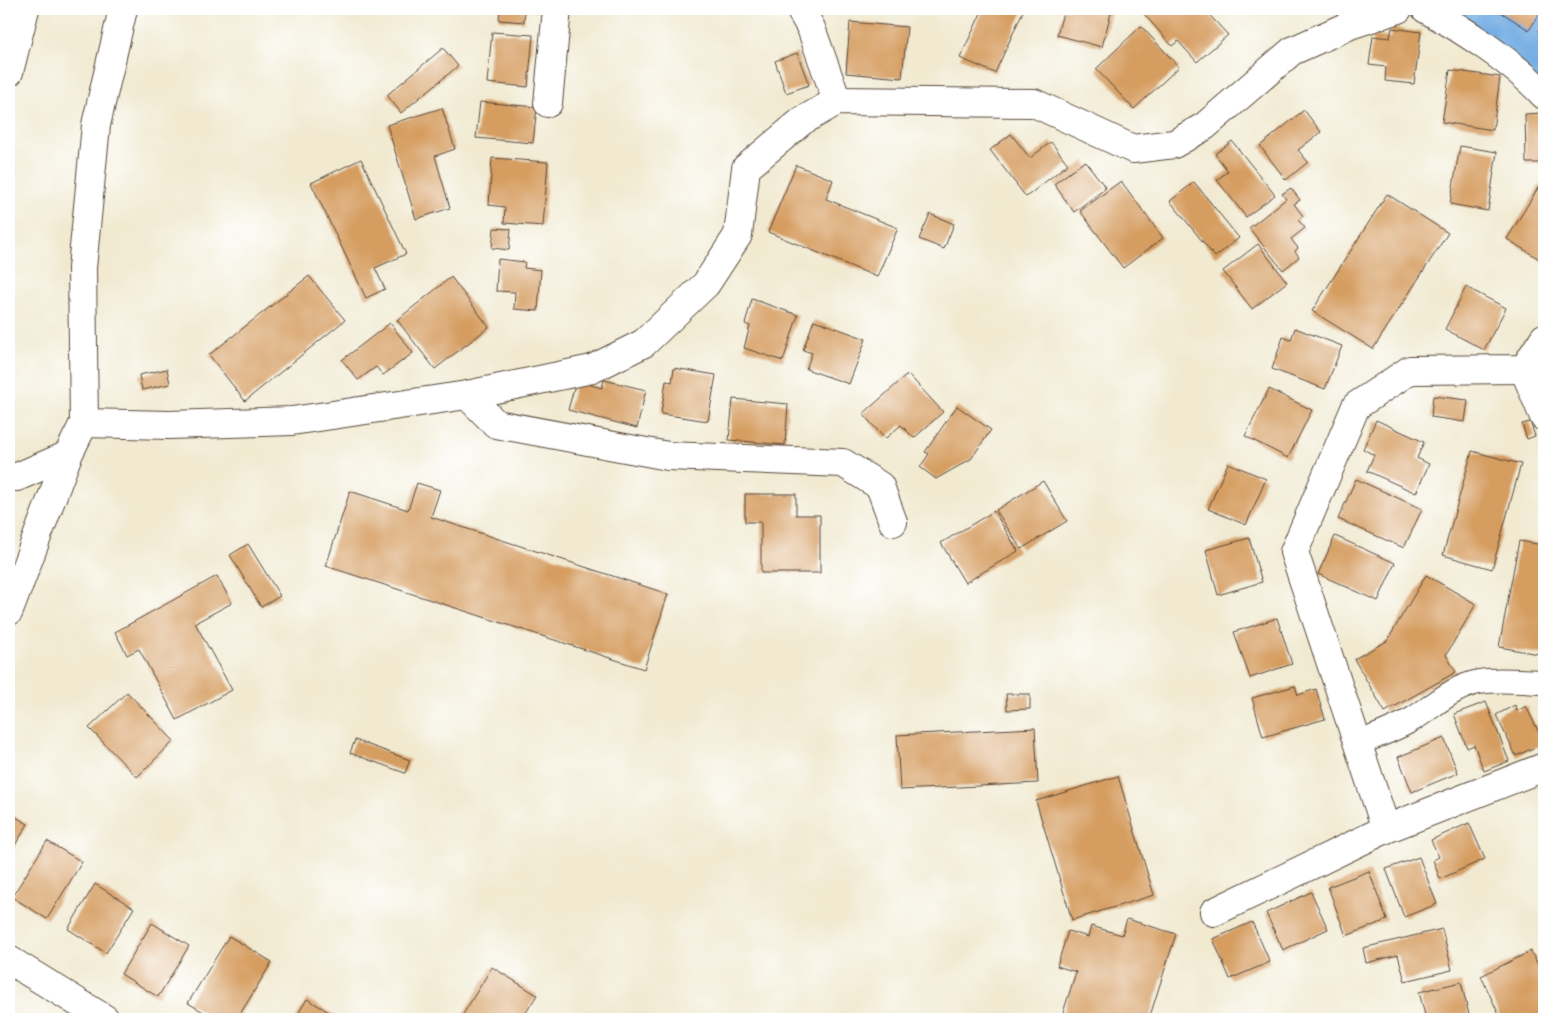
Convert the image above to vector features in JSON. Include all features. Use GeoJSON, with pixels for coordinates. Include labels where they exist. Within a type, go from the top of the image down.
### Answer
{"type":"FeatureCollection","features":[{"type":"Feature","properties":{"kind":"main road"},"geometry":{"type":"LineString","coordinates":[[9,72],[25,9]]}},
{"type":"Feature","properties":{"kind":"main road"},"geometry":{"type":"LineString","coordinates":[[9,611],[68,455],[84,423],[82,268],[87,211],[96,125],[123,9]]}},
{"type":"Feature","properties":{"kind":"main road"},"geometry":{"type":"LineString","coordinates":[[548,103],[557,9]]}},
{"type":"Feature","properties":{"kind":"main road"},"geometry":{"type":"LineString","coordinates":[[800,9],[811,28],[837,101]]}},
{"type":"Feature","properties":{"kind":"main road"},"geometry":{"type":"LineString","coordinates":[[84,423],[169,425],[292,422],[467,395],[592,369],[644,343],[706,284],[738,235],[746,168],[802,121],[837,101],[1034,103],[1133,149],[1174,144],[1205,126],[1292,51],[1350,25],[1398,9]]}},
{"type":"Feature","properties":{"kind":"main road"},"geometry":{"type":"LineString","coordinates":[[1426,9],[1444,18],[1492,51],[1544,95]]}},
{"type":"Feature","properties":{"kind":"main road"},"geometry":{"type":"LineString","coordinates":[[1524,368],[1544,338]]}},
{"type":"Feature","properties":{"kind":"main road"},"geometry":{"type":"LineString","coordinates":[[1524,368],[1544,417]]}},
{"type":"Feature","properties":{"kind":"main road"},"geometry":{"type":"LineString","coordinates":[[1386,829],[1294,552],[1356,406],[1410,370],[1524,368]]}},
{"type":"Feature","properties":{"kind":"main road"},"geometry":{"type":"LineString","coordinates":[[467,395],[496,424],[668,456],[843,463],[880,486],[893,522]]}},
{"type":"Feature","properties":{"kind":"main road"},"geometry":{"type":"LineString","coordinates":[[17,477],[68,455]]}},
{"type":"Feature","properties":{"kind":"main road"},"geometry":{"type":"LineString","coordinates":[[1214,912],[1386,829],[1544,767]]}},
{"type":"Feature","properties":{"kind":"main road"},"geometry":{"type":"LineString","coordinates":[[9,960],[105,1019]]}},
{"type":"Feature","properties":{"kind":"lane"},"geometry":{"type":"LineString","coordinates":[[1357,744],[1392,730],[1414,718],[1438,700],[1480,681],[1544,682]]}},
{"type":"Feature","properties":{"kind":"building"},"geometry":{"type":"Polygon","coordinates":[[[500,9],[538,9],[537,12],[525,10],[524,22],[499,20],[500,9]]]}},
{"type":"Feature","properties":{"kind":"building"},"geometry":{"type":"Polygon","coordinates":[[[983,9],[1024,9],[995,73],[960,58],[983,9]]]}},
{"type":"Feature","properties":{"kind":"building"},"geometry":{"type":"Polygon","coordinates":[[[1064,9],[1112,9],[1102,47],[1057,35],[1064,9]]]}},
{"type":"Feature","properties":{"kind":"building"},"geometry":{"type":"Polygon","coordinates":[[[1150,9],[1187,9],[1193,15],[1200,9],[1204,9],[1228,35],[1197,62],[1178,41],[1172,46],[1144,14],[1150,9]]]}},
{"type":"Feature","properties":{"kind":"building"},"geometry":{"type":"Polygon","coordinates":[[[1496,9],[1543,9],[1529,30],[1496,9]]]}},
{"type":"Feature","properties":{"kind":"building"},"geometry":{"type":"Polygon","coordinates":[[[850,22],[907,27],[902,78],[846,73],[850,22]]]}},
{"type":"Feature","properties":{"kind":"building"},"geometry":{"type":"Polygon","coordinates":[[[1141,26],[1179,67],[1134,109],[1096,69],[1141,26]]]}},
{"type":"Feature","properties":{"kind":"building"},"geometry":{"type":"Polygon","coordinates":[[[1544,27],[1544,40],[1538,30],[1544,27]]]}},
{"type":"Feature","properties":{"kind":"building"},"geometry":{"type":"Polygon","coordinates":[[[1392,28],[1421,32],[1414,84],[1385,81],[1386,67],[1369,65],[1373,36],[1390,38],[1392,28]]]}},
{"type":"Feature","properties":{"kind":"building"},"geometry":{"type":"Polygon","coordinates":[[[492,32],[533,35],[528,87],[487,83],[492,32]]]}},
{"type":"Feature","properties":{"kind":"building"},"geometry":{"type":"Polygon","coordinates":[[[443,48],[458,66],[401,113],[387,95],[443,48]]]}},
{"type":"Feature","properties":{"kind":"building"},"geometry":{"type":"Polygon","coordinates":[[[797,53],[809,85],[786,93],[775,61],[797,53]]]}},
{"type":"Feature","properties":{"kind":"building"},"geometry":{"type":"Polygon","coordinates":[[[1450,70],[1500,77],[1493,130],[1442,122],[1450,70]]]}},
{"type":"Feature","properties":{"kind":"building"},"geometry":{"type":"Polygon","coordinates":[[[480,102],[537,107],[533,143],[476,138],[480,102]]]}},
{"type":"Feature","properties":{"kind":"building"},"geometry":{"type":"Polygon","coordinates":[[[442,108],[455,149],[435,156],[450,208],[416,219],[387,125],[442,108]]]}},
{"type":"Feature","properties":{"kind":"building"},"geometry":{"type":"Polygon","coordinates":[[[1304,110],[1321,132],[1298,150],[1308,162],[1286,180],[1260,146],[1304,110]]]}},
{"type":"Feature","properties":{"kind":"building"},"geometry":{"type":"Polygon","coordinates":[[[1544,113],[1544,163],[1526,163],[1525,114],[1544,113]]]}},
{"type":"Feature","properties":{"kind":"building"},"geometry":{"type":"Polygon","coordinates":[[[1011,134],[1030,158],[1051,142],[1068,164],[1026,197],[990,150],[1011,134]]]}},
{"type":"Feature","properties":{"kind":"building"},"geometry":{"type":"Polygon","coordinates":[[[1232,141],[1275,195],[1246,217],[1217,180],[1228,171],[1215,154],[1232,141]]]}},
{"type":"Feature","properties":{"kind":"building"},"geometry":{"type":"Polygon","coordinates":[[[1460,146],[1497,152],[1488,211],[1450,204],[1460,146]]]}},
{"type":"Feature","properties":{"kind":"building"},"geometry":{"type":"Polygon","coordinates":[[[492,158],[548,162],[543,226],[504,223],[505,207],[489,205],[492,158]]]}},
{"type":"Feature","properties":{"kind":"building"},"geometry":{"type":"Polygon","coordinates":[[[361,159],[406,254],[375,268],[385,289],[366,298],[311,183],[361,159]]]}},
{"type":"Feature","properties":{"kind":"building"},"geometry":{"type":"Polygon","coordinates":[[[1085,161],[1106,188],[1074,212],[1054,184],[1085,161]]]}},
{"type":"Feature","properties":{"kind":"building"},"geometry":{"type":"Polygon","coordinates":[[[796,165],[833,180],[826,199],[898,228],[877,277],[768,232],[796,165]]]}},
{"type":"Feature","properties":{"kind":"building"},"geometry":{"type":"Polygon","coordinates":[[[1544,178],[1544,262],[1507,239],[1544,178]]]}},
{"type":"Feature","properties":{"kind":"building"},"geometry":{"type":"Polygon","coordinates":[[[1121,181],[1163,238],[1123,268],[1080,211],[1121,181]]]}},
{"type":"Feature","properties":{"kind":"building"},"geometry":{"type":"Polygon","coordinates":[[[1194,182],[1239,238],[1215,257],[1170,201],[1194,182]]]}},
{"type":"Feature","properties":{"kind":"building"},"geometry":{"type":"Polygon","coordinates":[[[1291,188],[1300,200],[1294,204],[1303,216],[1298,220],[1305,228],[1291,239],[1298,248],[1295,251],[1299,257],[1283,270],[1249,228],[1286,199],[1282,194],[1291,188]]]}},
{"type":"Feature","properties":{"kind":"building"},"geometry":{"type":"Polygon","coordinates":[[[1387,194],[1448,233],[1373,349],[1312,311],[1387,194]]]}},
{"type":"Feature","properties":{"kind":"building"},"geometry":{"type":"Polygon","coordinates":[[[930,214],[954,224],[944,249],[919,239],[930,214]]]}},
{"type":"Feature","properties":{"kind":"building"},"geometry":{"type":"Polygon","coordinates":[[[494,228],[511,229],[509,250],[492,248],[494,228]]]}},
{"type":"Feature","properties":{"kind":"building"},"geometry":{"type":"Polygon","coordinates":[[[1258,244],[1287,282],[1252,309],[1223,271],[1258,244]]]}},
{"type":"Feature","properties":{"kind":"building"},"geometry":{"type":"Polygon","coordinates":[[[498,259],[525,262],[524,268],[541,270],[538,311],[514,309],[515,292],[496,291],[498,259]]]}},
{"type":"Feature","properties":{"kind":"building"},"geometry":{"type":"Polygon","coordinates":[[[309,276],[345,320],[245,401],[209,355],[309,276]]]}},
{"type":"Feature","properties":{"kind":"building"},"geometry":{"type":"Polygon","coordinates":[[[451,277],[489,327],[435,369],[397,320],[451,277]]]}},
{"type":"Feature","properties":{"kind":"building"},"geometry":{"type":"Polygon","coordinates":[[[1466,287],[1506,308],[1484,350],[1445,329],[1466,287]]]}},
{"type":"Feature","properties":{"kind":"building"},"geometry":{"type":"Polygon","coordinates":[[[752,299],[798,315],[783,361],[744,348],[750,326],[745,324],[752,299]]]}},
{"type":"Feature","properties":{"kind":"building"},"geometry":{"type":"Polygon","coordinates":[[[814,320],[866,339],[849,384],[806,369],[812,353],[803,350],[814,320]]]}},
{"type":"Feature","properties":{"kind":"building"},"geometry":{"type":"Polygon","coordinates":[[[390,323],[413,353],[383,375],[376,367],[358,380],[342,360],[390,323]]]}},
{"type":"Feature","properties":{"kind":"building"},"geometry":{"type":"Polygon","coordinates":[[[1295,328],[1342,346],[1325,389],[1272,369],[1283,337],[1291,340],[1295,328]]]}},
{"type":"Feature","properties":{"kind":"building"},"geometry":{"type":"Polygon","coordinates":[[[674,368],[716,375],[708,421],[661,414],[666,381],[672,382],[674,368]]]}},
{"type":"Feature","properties":{"kind":"building"},"geometry":{"type":"Polygon","coordinates":[[[167,369],[170,384],[142,390],[139,375],[167,369]]]}},
{"type":"Feature","properties":{"kind":"building"},"geometry":{"type":"Polygon","coordinates":[[[908,374],[943,412],[914,438],[901,425],[885,439],[863,414],[908,374]]]}},
{"type":"Feature","properties":{"kind":"building"},"geometry":{"type":"Polygon","coordinates":[[[604,380],[646,390],[637,428],[568,410],[576,381],[602,388],[604,380]]]}},
{"type":"Feature","properties":{"kind":"building"},"geometry":{"type":"Polygon","coordinates":[[[1269,389],[1312,410],[1288,458],[1245,436],[1269,389]]]}},
{"type":"Feature","properties":{"kind":"building"},"geometry":{"type":"Polygon","coordinates":[[[1433,396],[1468,400],[1465,422],[1431,417],[1433,396]]]}},
{"type":"Feature","properties":{"kind":"building"},"geometry":{"type":"Polygon","coordinates":[[[733,399],[788,404],[785,445],[729,440],[733,399]]]}},
{"type":"Feature","properties":{"kind":"building"},"geometry":{"type":"Polygon","coordinates":[[[957,406],[991,430],[971,459],[936,479],[920,467],[929,454],[925,452],[957,406]]]}},
{"type":"Feature","properties":{"kind":"building"},"geometry":{"type":"Polygon","coordinates":[[[1376,420],[1424,442],[1417,458],[1429,464],[1416,493],[1367,471],[1374,455],[1363,449],[1376,420]]]}},
{"type":"Feature","properties":{"kind":"building"},"geometry":{"type":"Polygon","coordinates":[[[1530,422],[1535,436],[1527,439],[1522,424],[1530,422]]]}},
{"type":"Feature","properties":{"kind":"building"},"geometry":{"type":"Polygon","coordinates":[[[1472,451],[1521,464],[1492,569],[1443,555],[1472,451]]]}},
{"type":"Feature","properties":{"kind":"building"},"geometry":{"type":"Polygon","coordinates":[[[1228,463],[1266,479],[1246,525],[1208,509],[1228,463]]]}},
{"type":"Feature","properties":{"kind":"building"},"geometry":{"type":"Polygon","coordinates":[[[1356,479],[1422,509],[1404,548],[1338,519],[1356,479]]]}},
{"type":"Feature","properties":{"kind":"building"},"geometry":{"type":"Polygon","coordinates":[[[1043,481],[1067,521],[1021,549],[996,510],[1043,481]]]}},
{"type":"Feature","properties":{"kind":"building"},"geometry":{"type":"Polygon","coordinates":[[[417,483],[440,490],[431,517],[668,594],[644,669],[326,566],[350,491],[408,510],[417,483]]]}},
{"type":"Feature","properties":{"kind":"building"},"geometry":{"type":"Polygon","coordinates":[[[745,494],[796,494],[796,515],[820,515],[820,573],[761,573],[761,522],[745,522],[745,494]]]}},
{"type":"Feature","properties":{"kind":"building"},"geometry":{"type":"Polygon","coordinates":[[[994,511],[1018,551],[965,583],[941,543],[994,511]]]}},
{"type":"Feature","properties":{"kind":"building"},"geometry":{"type":"Polygon","coordinates":[[[1335,536],[1395,563],[1378,601],[1318,574],[1335,536]]]}},
{"type":"Feature","properties":{"kind":"building"},"geometry":{"type":"Polygon","coordinates":[[[1249,538],[1262,582],[1218,595],[1206,550],[1249,538]]]}},
{"type":"Feature","properties":{"kind":"building"},"geometry":{"type":"Polygon","coordinates":[[[1519,541],[1544,545],[1544,655],[1499,647],[1519,541]]]}},
{"type":"Feature","properties":{"kind":"building"},"geometry":{"type":"Polygon","coordinates":[[[248,544],[280,596],[261,607],[230,555],[248,544]]]}},
{"type":"Feature","properties":{"kind":"building"},"geometry":{"type":"Polygon","coordinates":[[[1426,575],[1476,604],[1446,655],[1456,672],[1385,712],[1354,659],[1387,641],[1426,575]]]}},
{"type":"Feature","properties":{"kind":"building"},"geometry":{"type":"Polygon","coordinates":[[[217,576],[232,603],[195,623],[232,690],[177,720],[139,649],[127,655],[115,632],[217,576]]]}},
{"type":"Feature","properties":{"kind":"building"},"geometry":{"type":"Polygon","coordinates":[[[1277,618],[1292,664],[1250,678],[1234,632],[1277,618]]]}},
{"type":"Feature","properties":{"kind":"building"},"geometry":{"type":"Polygon","coordinates":[[[1295,686],[1298,695],[1316,689],[1325,719],[1263,737],[1252,698],[1295,686]]]}},
{"type":"Feature","properties":{"kind":"building"},"geometry":{"type":"Polygon","coordinates":[[[127,692],[174,741],[137,777],[89,728],[127,692]]]}},
{"type":"Feature","properties":{"kind":"building"},"geometry":{"type":"Polygon","coordinates":[[[1006,694],[1030,694],[1030,709],[1007,710],[1006,694]]]}},
{"type":"Feature","properties":{"kind":"building"},"geometry":{"type":"Polygon","coordinates":[[[1486,702],[1509,761],[1484,771],[1474,745],[1467,748],[1454,714],[1486,702]]]}},
{"type":"Feature","properties":{"kind":"building"},"geometry":{"type":"Polygon","coordinates":[[[1515,705],[1517,711],[1526,706],[1544,743],[1516,756],[1496,715],[1515,705]]]}},
{"type":"Feature","properties":{"kind":"building"},"geometry":{"type":"Polygon","coordinates":[[[1035,728],[1038,783],[900,790],[897,735],[1035,728]]]}},
{"type":"Feature","properties":{"kind":"building"},"geometry":{"type":"Polygon","coordinates":[[[1444,738],[1458,773],[1412,792],[1398,757],[1444,738]]]}},
{"type":"Feature","properties":{"kind":"building"},"geometry":{"type":"Polygon","coordinates":[[[355,740],[410,760],[405,773],[350,753],[355,740]]]}},
{"type":"Feature","properties":{"kind":"building"},"geometry":{"type":"Polygon","coordinates":[[[1118,776],[1154,895],[1072,920],[1036,801],[1118,776]]]}},
{"type":"Feature","properties":{"kind":"building"},"geometry":{"type":"Polygon","coordinates":[[[9,813],[28,824],[9,855],[9,813]]]}},
{"type":"Feature","properties":{"kind":"building"},"geometry":{"type":"Polygon","coordinates":[[[1469,823],[1485,859],[1440,879],[1433,860],[1439,857],[1431,840],[1469,823]]]}},
{"type":"Feature","properties":{"kind":"building"},"geometry":{"type":"Polygon","coordinates":[[[47,841],[82,862],[47,919],[12,897],[47,841]]]}},
{"type":"Feature","properties":{"kind":"building"},"geometry":{"type":"Polygon","coordinates":[[[1419,857],[1437,904],[1404,917],[1386,869],[1419,857]]]}},
{"type":"Feature","properties":{"kind":"building"},"geometry":{"type":"Polygon","coordinates":[[[1369,871],[1387,920],[1346,936],[1328,887],[1369,871]]]}},
{"type":"Feature","properties":{"kind":"building"},"geometry":{"type":"Polygon","coordinates":[[[95,884],[134,908],[106,953],[68,929],[95,884]]]}},
{"type":"Feature","properties":{"kind":"building"},"geometry":{"type":"Polygon","coordinates":[[[1311,892],[1328,929],[1283,950],[1266,913],[1311,892]]]}},
{"type":"Feature","properties":{"kind":"building"},"geometry":{"type":"Polygon","coordinates":[[[1127,919],[1176,934],[1149,1019],[1061,1019],[1076,972],[1057,966],[1068,931],[1088,937],[1091,926],[1122,935],[1127,919]]]}},
{"type":"Feature","properties":{"kind":"building"},"geometry":{"type":"Polygon","coordinates":[[[1252,922],[1270,962],[1230,979],[1213,939],[1252,922]]]}},
{"type":"Feature","properties":{"kind":"building"},"geometry":{"type":"Polygon","coordinates":[[[152,923],[189,946],[158,997],[121,974],[152,923]]]}},
{"type":"Feature","properties":{"kind":"building"},"geometry":{"type":"Polygon","coordinates":[[[1442,929],[1452,970],[1405,981],[1398,955],[1366,963],[1363,948],[1442,929]]]}},
{"type":"Feature","properties":{"kind":"building"},"geometry":{"type":"Polygon","coordinates":[[[229,936],[272,962],[237,1019],[215,1019],[188,1003],[229,936]]]}},
{"type":"Feature","properties":{"kind":"building"},"geometry":{"type":"Polygon","coordinates":[[[1531,951],[1544,977],[1544,1019],[1501,1019],[1481,976],[1531,951]]]}},
{"type":"Feature","properties":{"kind":"building"},"geometry":{"type":"Polygon","coordinates":[[[492,967],[537,995],[522,1019],[467,1019],[462,1016],[492,967]]]}},
{"type":"Feature","properties":{"kind":"building"},"geometry":{"type":"Polygon","coordinates":[[[1461,982],[1470,1019],[1426,1019],[1419,992],[1461,982]]]}},
{"type":"Feature","properties":{"kind":"building"},"geometry":{"type":"Polygon","coordinates":[[[307,999],[341,1019],[295,1019],[307,999]]]}},
{"type":"Feature","properties":{"kind":"waterway"},"geometry":{"type":"LineString","coordinates":[[1478,9],[1544,62]]}}]}
